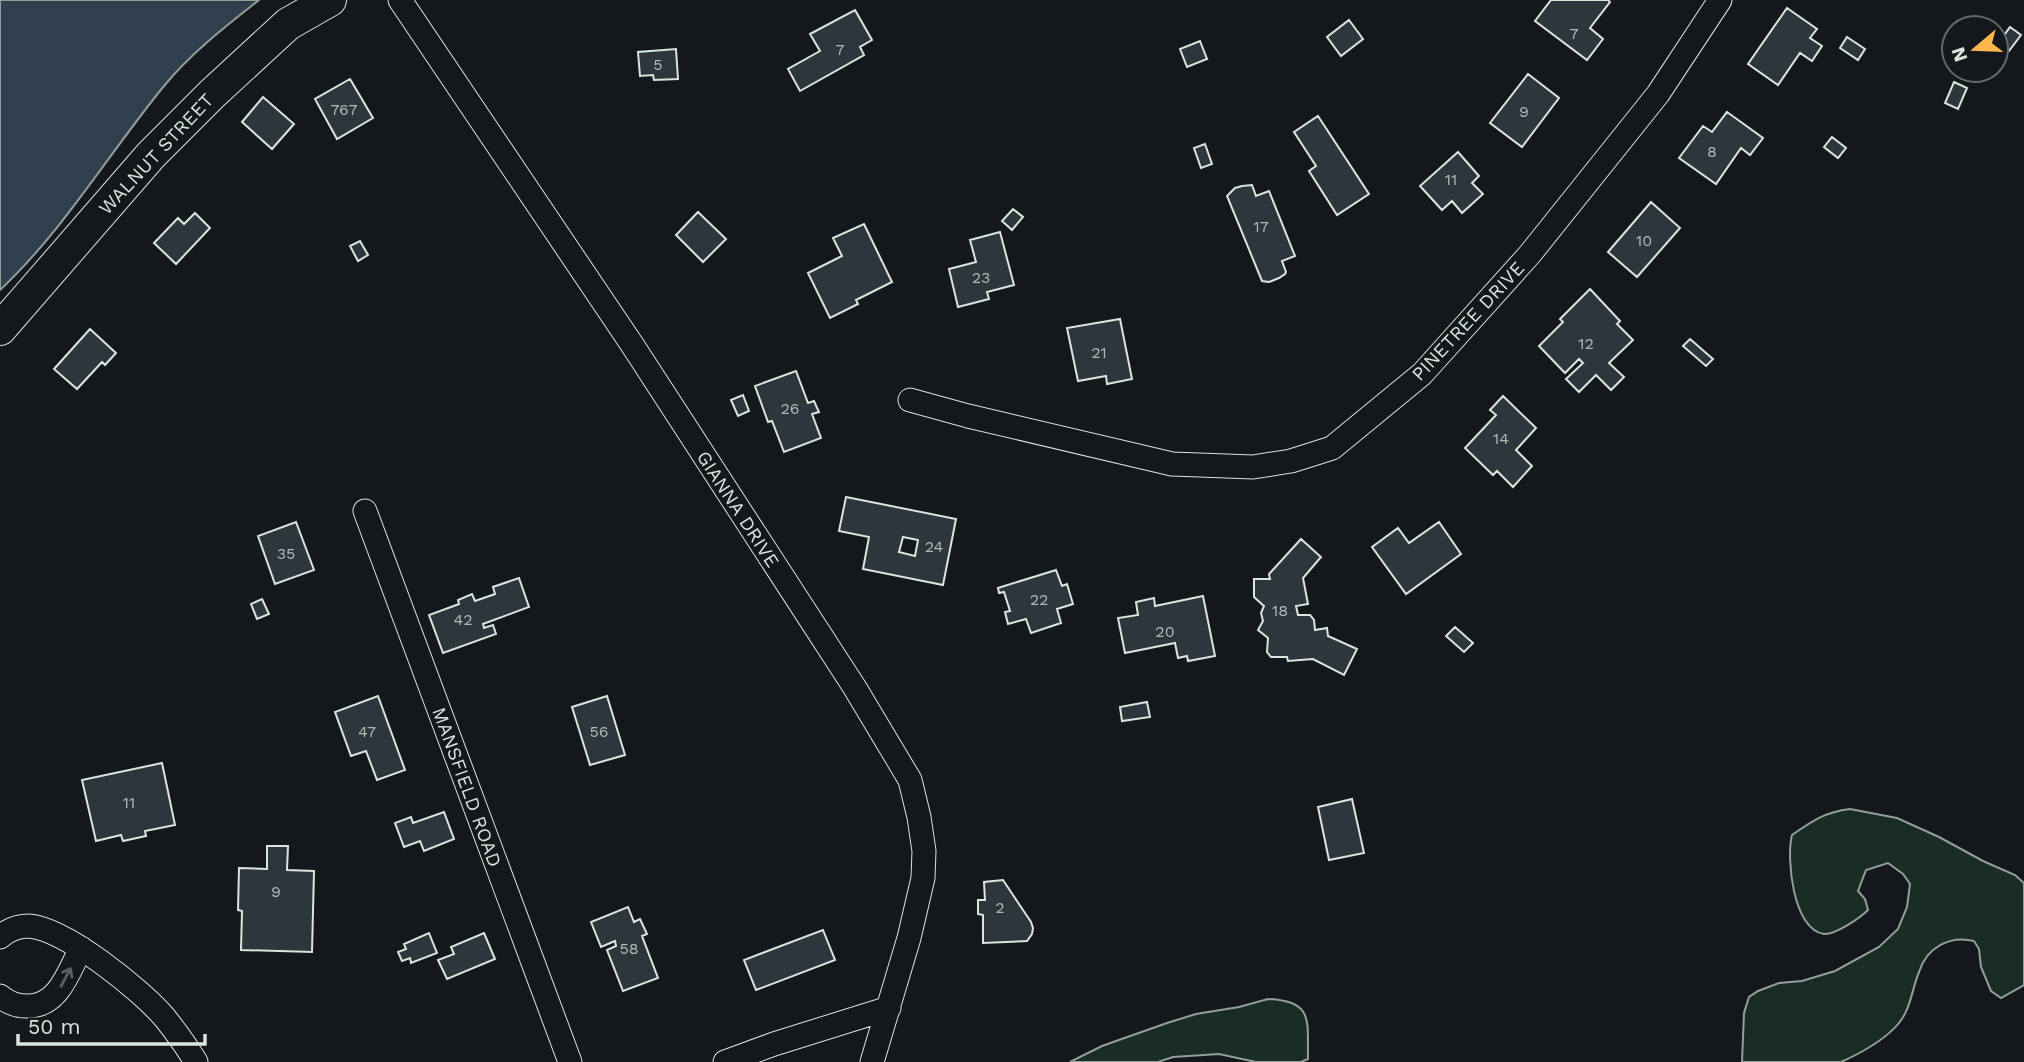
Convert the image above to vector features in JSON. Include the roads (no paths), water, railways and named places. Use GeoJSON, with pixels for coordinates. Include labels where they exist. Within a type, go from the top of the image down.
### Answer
{"type":"FeatureCollection","features":[{"type":"Feature","properties":{"kind":"main road","name":"WALNUT STREET"},"geometry":{"type":"LineString","coordinates":[[0,329],[151,155],[177,129],[288,24],[330,0]]}},
{"type":"Feature","properties":{"kind":"street","name":"GIANNA DRIVE"},"geometry":{"type":"LineString","coordinates":[[400,0],[633,346],[855,688],[910,780],[924,851],[923,877],[909,938],[872,1062]]}},
{"type":"Feature","properties":{"kind":"street","name":"PINETREE DRIVE"},"geometry":{"type":"LineString","coordinates":[[910,400],[1172,464],[1253,467],[1291,461],[1332,448],[1422,374],[1530,254],[1658,94],[1720,0]]}},
{"type":"Feature","properties":{"kind":"street","name":"MANSFIELD ROAD"},"geometry":{"type":"LineString","coordinates":[[365,511],[570,1062]]}},
{"type":"Feature","properties":{"kind":"street"},"geometry":{"type":"LineString","coordinates":[[0,937],[18,927],[31,926],[81,948],[133,987],[164,1017],[196,1062]]}},
{"type":"Feature","properties":{"kind":"street"},"geometry":{"type":"LineString","coordinates":[[0,996],[16,1005],[29,1007],[42,1004],[62,987],[81,948]]}},
{"type":"Feature","properties":{"kind":"street"},"geometry":{"type":"LineString","coordinates":[[725,1062],[889,1008]]}},
{"type":"Feature","properties":{"kind":"water"},"geometry":{"type":"Polygon","coordinates":[[[0,0],[259,0],[209,40],[174,74],[66,217],[0,290],[0,0]]]}}]}
